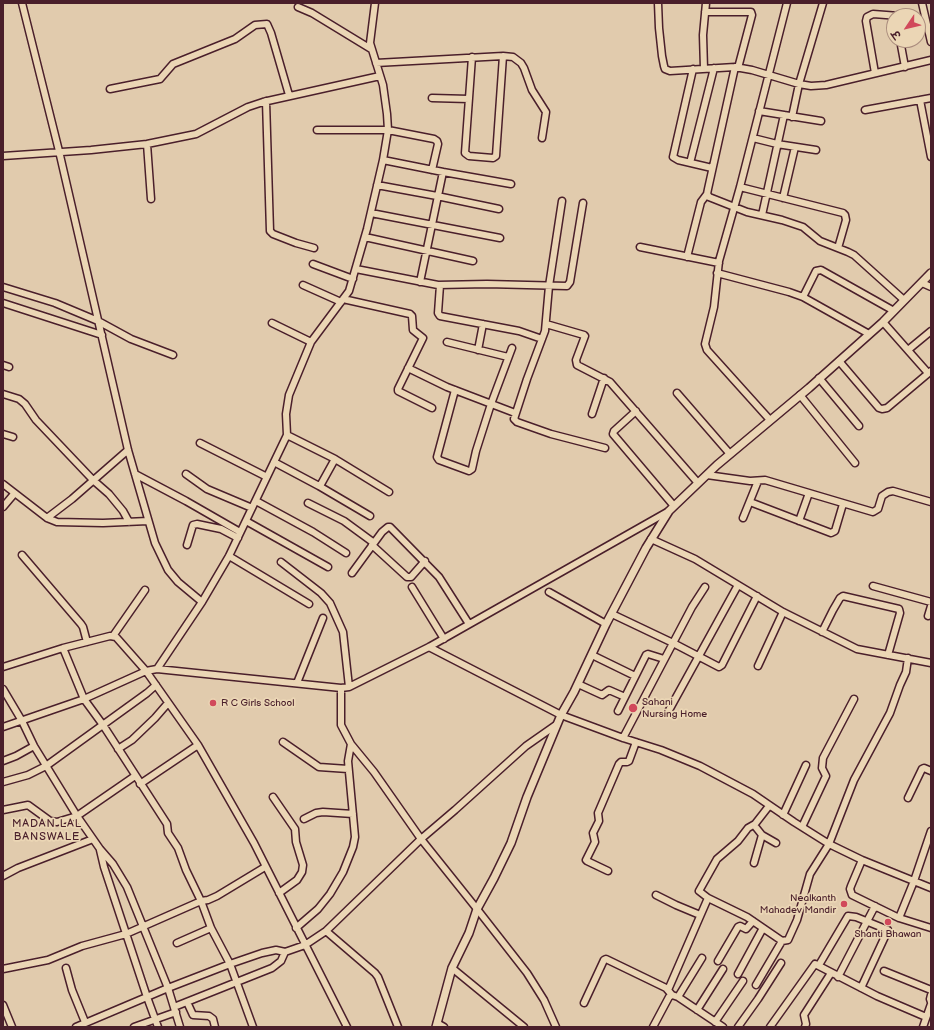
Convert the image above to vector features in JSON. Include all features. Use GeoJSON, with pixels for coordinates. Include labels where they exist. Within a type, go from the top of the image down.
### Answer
{"type":"FeatureCollection","features":[{"type":"Feature","properties":{"kind":"main road"},"geometry":{"type":"LineString","coordinates":[[436,1025],[452,968],[469,933],[478,909],[511,843],[527,797],[556,725],[578,684],[606,624],[651,539],[672,508],[698,483],[883,322],[931,273]]}},
{"type":"Feature","properties":{"kind":"street"},"geometry":{"type":"LineString","coordinates":[[22,3],[59,151],[128,450],[148,521],[155,544],[168,570],[178,582],[202,602]]}},
{"type":"Feature","properties":{"kind":"street"},"geometry":{"type":"LineString","coordinates":[[157,669],[202,602],[229,556],[288,434],[286,414],[289,395],[311,342],[349,291],[353,279],[371,213],[388,130],[383,85],[371,49],[375,3]]}},
{"type":"Feature","properties":{"kind":"street"},"geometry":{"type":"LineString","coordinates":[[658,3],[659,28],[664,66],[665,69],[670,71],[736,68],[769,74],[799,84],[811,86],[826,85],[931,60]]}},
{"type":"Feature","properties":{"kind":"street"},"geometry":{"type":"LineString","coordinates":[[704,69],[703,35],[706,3]]}},
{"type":"Feature","properties":{"kind":"street"},"geometry":{"type":"LineString","coordinates":[[770,420],[705,346],[714,307],[719,263],[753,138],[786,3]]}},
{"type":"Feature","properties":{"kind":"street"},"geometry":{"type":"LineString","coordinates":[[792,116],[799,84],[823,3]]}},
{"type":"Feature","properties":{"kind":"street"},"geometry":{"type":"LineString","coordinates":[[298,7],[312,13],[371,49]]}},
{"type":"Feature","properties":{"kind":"street"},"geometry":{"type":"LineString","coordinates":[[687,257],[702,202],[707,194],[736,68],[752,16],[751,12],[705,12]]}},
{"type":"Feature","properties":{"kind":"street"},"geometry":{"type":"LineString","coordinates":[[875,74],[866,20],[867,17],[872,14],[886,15]]}},
{"type":"Feature","properties":{"kind":"street"},"geometry":{"type":"LineString","coordinates":[[926,18],[931,42]]}},
{"type":"Feature","properties":{"kind":"street"},"geometry":{"type":"LineString","coordinates":[[110,89],[160,78],[174,64],[234,39],[255,25],[267,24],[290,95]]}},
{"type":"Feature","properties":{"kind":"street"},"geometry":{"type":"LineString","coordinates":[[901,48],[905,67]]}},
{"type":"Feature","properties":{"kind":"street"},"geometry":{"type":"LineString","coordinates":[[472,57],[466,153],[469,156],[493,158],[496,156],[503,56]]}},
{"type":"Feature","properties":{"kind":"street"},"geometry":{"type":"LineString","coordinates":[[376,63],[472,57],[513,57],[523,65],[532,90],[546,110],[542,138]]}},
{"type":"Feature","properties":{"kind":"street"},"geometry":{"type":"LineString","coordinates":[[690,163],[714,68]]}},
{"type":"Feature","properties":{"kind":"street"},"geometry":{"type":"LineString","coordinates":[[693,69],[673,154],[675,159],[712,168]]}},
{"type":"Feature","properties":{"kind":"street"},"geometry":{"type":"LineString","coordinates":[[3,156],[91,150],[147,144],[196,134],[248,107],[266,101],[380,76]]}},
{"type":"Feature","properties":{"kind":"street"},"geometry":{"type":"LineString","coordinates":[[432,98],[469,99]]}},
{"type":"Feature","properties":{"kind":"street"},"geometry":{"type":"LineString","coordinates":[[865,110],[931,98]]}},
{"type":"Feature","properties":{"kind":"street"},"geometry":{"type":"LineString","coordinates":[[920,100],[931,157]]}},
{"type":"Feature","properties":{"kind":"street"},"geometry":{"type":"LineString","coordinates":[[266,101],[270,231],[273,234],[296,243],[314,248]]}},
{"type":"Feature","properties":{"kind":"street"},"geometry":{"type":"LineString","coordinates":[[759,111],[821,121]]}},
{"type":"Feature","properties":{"kind":"street"},"geometry":{"type":"LineString","coordinates":[[762,215],[784,115]]}},
{"type":"Feature","properties":{"kind":"street"},"geometry":{"type":"LineString","coordinates":[[317,130],[388,130],[436,140],[438,144],[432,170]]}},
{"type":"Feature","properties":{"kind":"street"},"geometry":{"type":"LineString","coordinates":[[753,138],[777,144],[816,150]]}},
{"type":"Feature","properties":{"kind":"street"},"geometry":{"type":"LineString","coordinates":[[147,144],[151,199]]}},
{"type":"Feature","properties":{"kind":"street"},"geometry":{"type":"LineString","coordinates":[[783,198],[795,147]]}},
{"type":"Feature","properties":{"kind":"street"},"geometry":{"type":"LineString","coordinates":[[383,160],[511,184]]}},
{"type":"Feature","properties":{"kind":"street"},"geometry":{"type":"LineString","coordinates":[[420,282],[442,172]]}},
{"type":"Feature","properties":{"kind":"street"},"geometry":{"type":"LineString","coordinates":[[377,186],[437,196],[499,209]]}},
{"type":"Feature","properties":{"kind":"street"},"geometry":{"type":"LineString","coordinates":[[740,187],[845,215],[846,220],[838,248]]}},
{"type":"Feature","properties":{"kind":"street"},"geometry":{"type":"LineString","coordinates":[[707,194],[713,199],[747,212],[797,224],[820,240],[854,255],[904,300]]}},
{"type":"Feature","properties":{"kind":"street"},"geometry":{"type":"LineString","coordinates":[[562,201],[549,286],[546,324],[514,419],[517,422],[551,434],[605,448]]}},
{"type":"Feature","properties":{"kind":"street"},"geometry":{"type":"LineString","coordinates":[[356,269],[440,285],[487,284],[565,286],[570,284],[583,203]]}},
{"type":"Feature","properties":{"kind":"street"},"geometry":{"type":"LineString","coordinates":[[371,213],[500,238]]}},
{"type":"Feature","properties":{"kind":"street"},"geometry":{"type":"LineString","coordinates":[[365,237],[473,261]]}},
{"type":"Feature","properties":{"kind":"street"},"geometry":{"type":"LineString","coordinates":[[640,247],[719,263]]}},
{"type":"Feature","properties":{"kind":"street"},"geometry":{"type":"LineString","coordinates":[[313,264],[353,279]]}},
{"type":"Feature","properties":{"kind":"street"},"geometry":{"type":"LineString","coordinates":[[803,297],[816,271],[821,270],[894,311]]}},
{"type":"Feature","properties":{"kind":"street"},"geometry":{"type":"LineString","coordinates":[[718,273],[803,297],[869,334]]}},
{"type":"Feature","properties":{"kind":"street"},"geometry":{"type":"LineString","coordinates":[[922,283],[931,287]]}},
{"type":"Feature","properties":{"kind":"street"},"geometry":{"type":"LineString","coordinates":[[303,285],[342,301],[412,316],[412,330],[423,338],[398,391],[432,408]]}},
{"type":"Feature","properties":{"kind":"street"},"geometry":{"type":"LineString","coordinates":[[440,285],[439,314],[442,316],[519,331],[542,339]]}},
{"type":"Feature","properties":{"kind":"street"},"geometry":{"type":"LineString","coordinates":[[3,287],[56,303],[98,321],[131,339],[173,355]]}},
{"type":"Feature","properties":{"kind":"street"},"geometry":{"type":"LineString","coordinates":[[3,303],[102,335]]}},
{"type":"Feature","properties":{"kind":"street"},"geometry":{"type":"LineString","coordinates":[[839,361],[882,409],[887,408],[930,372],[883,322]]}},
{"type":"Feature","properties":{"kind":"street"},"geometry":{"type":"LineString","coordinates":[[272,323],[311,342]]}},
{"type":"Feature","properties":{"kind":"street"},"geometry":{"type":"LineString","coordinates":[[478,350],[483,324]]}},
{"type":"Feature","properties":{"kind":"street"},"geometry":{"type":"LineString","coordinates":[[546,324],[583,334],[585,336],[576,364],[604,378],[615,387],[698,483]]}},
{"type":"Feature","properties":{"kind":"street"},"geometry":{"type":"LineString","coordinates":[[908,350],[931,331]]}},
{"type":"Feature","properties":{"kind":"street"},"geometry":{"type":"LineString","coordinates":[[447,342],[508,357]]}},
{"type":"Feature","properties":{"kind":"street"},"geometry":{"type":"LineString","coordinates":[[455,390],[437,457],[439,460],[469,471],[472,469],[476,451],[491,404],[512,348]]}},
{"type":"Feature","properties":{"kind":"street"},"geometry":{"type":"LineString","coordinates":[[408,368],[455,390],[516,413]]}},
{"type":"Feature","properties":{"kind":"street"},"geometry":{"type":"LineString","coordinates":[[592,414],[604,378]]}},
{"type":"Feature","properties":{"kind":"street"},"geometry":{"type":"LineString","coordinates":[[819,378],[859,426]]}},
{"type":"Feature","properties":{"kind":"street"},"geometry":{"type":"LineString","coordinates":[[677,393],[730,454]]}},
{"type":"Feature","properties":{"kind":"street"},"geometry":{"type":"LineString","coordinates":[[3,394],[22,401],[36,420],[116,503],[123,511],[129,522]]}},
{"type":"Feature","properties":{"kind":"street"},"geometry":{"type":"LineString","coordinates":[[800,395],[855,463]]}},
{"type":"Feature","properties":{"kind":"street"},"geometry":{"type":"LineString","coordinates":[[3,727],[84,699],[146,672],[157,669],[341,688],[349,687],[444,639],[672,508],[612,434],[636,411]]}},
{"type":"Feature","properties":{"kind":"street"},"geometry":{"type":"LineString","coordinates":[[3,434],[13,437]]}},
{"type":"Feature","properties":{"kind":"street"},"geometry":{"type":"LineString","coordinates":[[288,434],[335,459],[389,492]]}},
{"type":"Feature","properties":{"kind":"street"},"geometry":{"type":"LineString","coordinates":[[200,443],[267,477]]}},
{"type":"Feature","properties":{"kind":"street"},"geometry":{"type":"LineString","coordinates":[[47,518],[128,450]]}},
{"type":"Feature","properties":{"kind":"street"},"geometry":{"type":"LineString","coordinates":[[320,486],[335,459]]}},
{"type":"Feature","properties":{"kind":"street"},"geometry":{"type":"LineString","coordinates":[[274,462],[320,486],[370,516]]}},
{"type":"Feature","properties":{"kind":"street"},"geometry":{"type":"LineString","coordinates":[[135,474],[186,501],[239,535]]}},
{"type":"Feature","properties":{"kind":"street"},"geometry":{"type":"LineString","coordinates":[[186,474],[210,491],[252,508]]}},
{"type":"Feature","properties":{"kind":"street"},"geometry":{"type":"LineString","coordinates":[[707,475],[750,481],[764,480],[873,512],[878,509],[882,496],[885,493],[893,492],[931,502]]}},
{"type":"Feature","properties":{"kind":"street"},"geometry":{"type":"LineString","coordinates":[[743,518],[758,481]]}},
{"type":"Feature","properties":{"kind":"street"},"geometry":{"type":"LineString","coordinates":[[3,484],[47,518],[60,522],[103,523],[148,521]]}},
{"type":"Feature","properties":{"kind":"street"},"geometry":{"type":"LineString","coordinates":[[799,521],[809,493]]}},
{"type":"Feature","properties":{"kind":"street"},"geometry":{"type":"LineString","coordinates":[[3,507],[14,494]]}},
{"type":"Feature","properties":{"kind":"street"},"geometry":{"type":"LineString","coordinates":[[256,500],[313,532],[346,553]]}},
{"type":"Feature","properties":{"kind":"street"},"geometry":{"type":"LineString","coordinates":[[750,502],[799,521],[833,532],[835,530],[843,504]]}},
{"type":"Feature","properties":{"kind":"street"},"geometry":{"type":"LineString","coordinates":[[308,503],[344,521],[373,544],[407,577],[410,577],[424,561]]}},
{"type":"Feature","properties":{"kind":"street"},"geometry":{"type":"LineString","coordinates":[[246,521],[328,567]]}},
{"type":"Feature","properties":{"kind":"street"},"geometry":{"type":"LineString","coordinates":[[187,545],[193,525],[197,524],[221,529],[239,535]]}},
{"type":"Feature","properties":{"kind":"street"},"geometry":{"type":"LineString","coordinates":[[352,573],[382,532],[390,526],[439,577],[469,624]]}},
{"type":"Feature","properties":{"kind":"street"},"geometry":{"type":"LineString","coordinates":[[651,539],[695,560],[783,612],[857,649],[931,663]]}},
{"type":"Feature","properties":{"kind":"street"},"geometry":{"type":"LineString","coordinates":[[22,555],[83,627],[87,642]]}},
{"type":"Feature","properties":{"kind":"street"},"geometry":{"type":"LineString","coordinates":[[229,556],[309,604]]}},
{"type":"Feature","properties":{"kind":"street"},"geometry":{"type":"LineString","coordinates":[[281,562],[321,593],[330,603],[341,624],[343,632],[349,687]]}},
{"type":"Feature","properties":{"kind":"street"},"geometry":{"type":"LineString","coordinates":[[668,712],[738,585]]}},
{"type":"Feature","properties":{"kind":"street"},"geometry":{"type":"LineString","coordinates":[[873,586],[931,602]]}},
{"type":"Feature","properties":{"kind":"street"},"geometry":{"type":"LineString","coordinates":[[412,587],[444,639]]}},
{"type":"Feature","properties":{"kind":"street"},"geometry":{"type":"LineString","coordinates":[[623,738],[673,643],[705,587]]}},
{"type":"Feature","properties":{"kind":"street"},"geometry":{"type":"LineString","coordinates":[[113,636],[145,590]]}},
{"type":"Feature","properties":{"kind":"street"},"geometry":{"type":"LineString","coordinates":[[549,592],[606,624]]}},
{"type":"Feature","properties":{"kind":"street"},"geometry":{"type":"LineString","coordinates":[[612,614],[673,643],[718,667],[722,665],[757,596]]}},
{"type":"Feature","properties":{"kind":"street"},"geometry":{"type":"LineString","coordinates":[[822,632],[842,596],[899,609],[900,613],[888,655]]}},
{"type":"Feature","properties":{"kind":"street"},"geometry":{"type":"LineString","coordinates":[[928,616],[931,606]]}},
{"type":"Feature","properties":{"kind":"street"},"geometry":{"type":"LineString","coordinates":[[758,666],[783,612]]}},
{"type":"Feature","properties":{"kind":"street"},"geometry":{"type":"LineString","coordinates":[[296,683],[322,618]]}},
{"type":"Feature","properties":{"kind":"street"},"geometry":{"type":"LineString","coordinates":[[3,667],[63,648],[110,636],[116,637],[156,685],[198,745],[254,843],[347,1027]]}},
{"type":"Feature","properties":{"kind":"street"},"geometry":{"type":"LineString","coordinates":[[429,647],[561,715],[623,738],[661,750],[700,766],[754,794],[769,806],[829,844],[862,860],[931,888]]}},
{"type":"Feature","properties":{"kind":"street"},"geometry":{"type":"LineString","coordinates":[[63,648],[84,699],[103,725],[167,824],[168,833],[178,848],[211,928],[230,964],[253,1027]]}},
{"type":"Feature","properties":{"kind":"street"},"geometry":{"type":"LineString","coordinates":[[618,711],[647,654],[664,660]]}},
{"type":"Feature","properties":{"kind":"street"},"geometry":{"type":"LineString","coordinates":[[592,655],[635,676]]}},
{"type":"Feature","properties":{"kind":"street"},"geometry":{"type":"LineString","coordinates":[[769,806],[754,825],[748,828],[738,841],[726,850],[715,862],[699,891],[708,898],[753,920],[782,941],[788,940],[797,920],[810,874],[829,844],[854,780],[890,713],[900,685],[906,674],[908,658]]}},
{"type":"Feature","properties":{"kind":"street"},"geometry":{"type":"LineString","coordinates":[[578,684],[602,695],[608,690],[625,697]]}},
{"type":"Feature","properties":{"kind":"street"},"geometry":{"type":"LineString","coordinates":[[3,782],[28,775],[46,766],[156,685]]}},
{"type":"Feature","properties":{"kind":"street"},"geometry":{"type":"LineString","coordinates":[[341,688],[341,725],[350,744],[374,772],[421,839],[478,909],[526,973],[544,1000],[556,1027]]}},
{"type":"Feature","properties":{"kind":"street"},"geometry":{"type":"LineString","coordinates":[[3,689],[22,721],[34,746],[77,816],[127,887],[168,988],[180,1027]]}},
{"type":"Feature","properties":{"kind":"street"},"geometry":{"type":"LineString","coordinates":[[802,828],[826,776],[822,768],[823,758],[854,699]]}},
{"type":"Feature","properties":{"kind":"street"},"geometry":{"type":"LineString","coordinates":[[118,749],[132,740],[168,703]]}},
{"type":"Feature","properties":{"kind":"street"},"geometry":{"type":"LineString","coordinates":[[76,1027],[168,988],[230,964],[262,953],[276,950],[285,952],[305,945],[326,931],[421,839],[526,746],[556,725]]}},
{"type":"Feature","properties":{"kind":"street"},"geometry":{"type":"LineString","coordinates":[[284,742],[319,767],[348,769]]}},
{"type":"Feature","properties":{"kind":"street"},"geometry":{"type":"LineString","coordinates":[[608,871],[586,860],[595,842],[594,833],[599,821],[598,813],[619,764],[621,762],[628,761],[636,742]]}},
{"type":"Feature","properties":{"kind":"street"},"geometry":{"type":"LineString","coordinates":[[296,928],[318,909],[330,894],[343,872],[353,847],[355,837],[348,769],[350,744]]}},
{"type":"Feature","properties":{"kind":"street"},"geometry":{"type":"LineString","coordinates":[[140,784],[198,745]]}},
{"type":"Feature","properties":{"kind":"street"},"geometry":{"type":"LineString","coordinates":[[3,761],[34,746]]}},
{"type":"Feature","properties":{"kind":"street"},"geometry":{"type":"LineString","coordinates":[[783,815],[806,765]]}},
{"type":"Feature","properties":{"kind":"street"},"geometry":{"type":"LineString","coordinates":[[908,798],[922,769],[924,768],[931,771]]}},
{"type":"Feature","properties":{"kind":"street"},"geometry":{"type":"LineString","coordinates":[[3,810],[28,805],[53,822],[77,816],[135,776]]}},
{"type":"Feature","properties":{"kind":"street"},"geometry":{"type":"LineString","coordinates":[[273,797],[295,828],[296,842],[302,865],[302,872],[297,880],[279,894]]}},
{"type":"Feature","properties":{"kind":"street"},"geometry":{"type":"LineString","coordinates":[[304,819],[316,813],[323,812],[353,814]]}},
{"type":"Feature","properties":{"kind":"street"},"geometry":{"type":"LineString","coordinates":[[754,825],[762,836],[776,843]]}},
{"type":"Feature","properties":{"kind":"street"},"geometry":{"type":"LineString","coordinates":[[899,918],[914,881],[931,831]]}},
{"type":"Feature","properties":{"kind":"street"},"geometry":{"type":"LineString","coordinates":[[754,863],[762,836]]}},
{"type":"Feature","properties":{"kind":"street"},"geometry":{"type":"LineString","coordinates":[[3,876],[18,868],[93,839]]}},
{"type":"Feature","properties":{"kind":"street"},"geometry":{"type":"LineString","coordinates":[[100,849],[104,867],[158,1027]]}},
{"type":"Feature","properties":{"kind":"street"},"geometry":{"type":"LineString","coordinates":[[862,860],[850,889],[852,895],[899,918],[931,928]]}},
{"type":"Feature","properties":{"kind":"street"},"geometry":{"type":"LineString","coordinates":[[3,969],[48,960],[82,946],[126,934],[201,901],[217,896],[265,867]]}},
{"type":"Feature","properties":{"kind":"street"},"geometry":{"type":"LineString","coordinates":[[656,895],[700,915]]}},
{"type":"Feature","properties":{"kind":"street"},"geometry":{"type":"LineString","coordinates":[[673,994],[700,915],[708,898]]}},
{"type":"Feature","properties":{"kind":"street"},"geometry":{"type":"LineString","coordinates":[[838,976],[875,906]]}},
{"type":"Feature","properties":{"kind":"street"},"geometry":{"type":"LineString","coordinates":[[819,965],[848,916],[856,917],[888,930],[861,988]]}},
{"type":"Feature","properties":{"kind":"street"},"geometry":{"type":"LineString","coordinates":[[718,961],[739,926],[746,929],[753,920]]}},
{"type":"Feature","properties":{"kind":"street"},"geometry":{"type":"LineString","coordinates":[[177,943],[211,928]]}},
{"type":"Feature","properties":{"kind":"street"},"geometry":{"type":"LineString","coordinates":[[738,974],[763,928]]}},
{"type":"Feature","properties":{"kind":"street"},"geometry":{"type":"LineString","coordinates":[[326,931],[375,973],[398,1027]]}},
{"type":"Feature","properties":{"kind":"street"},"geometry":{"type":"LineString","coordinates":[[756,985],[782,941]]}},
{"type":"Feature","properties":{"kind":"street"},"geometry":{"type":"LineString","coordinates":[[134,1027],[175,1009],[187,1002],[272,968],[281,961],[285,952]]}},
{"type":"Feature","properties":{"kind":"street"},"geometry":{"type":"LineString","coordinates":[[584,1003],[606,958],[673,994],[723,1027]]}},
{"type":"Feature","properties":{"kind":"street"},"geometry":{"type":"LineString","coordinates":[[653,1027],[669,997],[702,958]]}},
{"type":"Feature","properties":{"kind":"street"},"geometry":{"type":"LineString","coordinates":[[738,1027],[781,963]]}},
{"type":"Feature","properties":{"kind":"street"},"geometry":{"type":"LineString","coordinates":[[770,1027],[812,965],[815,964],[861,988],[926,1017]]}},
{"type":"Feature","properties":{"kind":"street"},"geometry":{"type":"LineString","coordinates":[[66,968],[72,990],[85,1022]]}},
{"type":"Feature","properties":{"kind":"street"},"geometry":{"type":"LineString","coordinates":[[452,968],[524,1027]]}},
{"type":"Feature","properties":{"kind":"street"},"geometry":{"type":"LineString","coordinates":[[697,1010],[723,969]]}},
{"type":"Feature","properties":{"kind":"street"},"geometry":{"type":"LineString","coordinates":[[884,971],[931,990]]}},
{"type":"Feature","properties":{"kind":"street"},"geometry":{"type":"LineString","coordinates":[[805,1027],[806,1024],[803,1017],[831,973]]}},
{"type":"Feature","properties":{"kind":"street"},"geometry":{"type":"LineString","coordinates":[[715,1022],[743,981]]}},
{"type":"Feature","properties":{"kind":"street"},"geometry":{"type":"LineString","coordinates":[[923,1027],[931,1003],[931,995]]}},
{"type":"Feature","properties":{"kind":"street"},"geometry":{"type":"LineString","coordinates":[[187,1002],[192,1014],[209,1016],[213,1020],[215,1027]]}},
{"type":"Feature","properties":{"kind":"street"},"geometry":{"type":"LineString","coordinates":[[3,1005],[12,1027]]}},
{"type":"Feature","properties":{"kind":"street"},"geometry":{"type":"LineString","coordinates":[[436,1025],[444,1027]]}},
{"type":"Feature","properties":{"kind":"place","name":"R C Girls School"},"geometry":{"type":"Point","coordinates":[213,703]}},
{"type":"Feature","properties":{"kind":"place","name":"Sahani Nursing Home"},"geometry":{"type":"Point","coordinates":[633,708]}},
{"type":"Feature","properties":{"kind":"place","name":"Nealkanth Mahadev Mandir"},"geometry":{"type":"Point","coordinates":[844,904]}},
{"type":"Feature","properties":{"kind":"place","name":"Shanti Bhawan"},"geometry":{"type":"Point","coordinates":[888,922]}},
{"type":"Feature","properties":{"kind":"district","name":"MADAN LAL BANSWALE"},"geometry":{"type":"Point","coordinates":[47,830]}}]}
